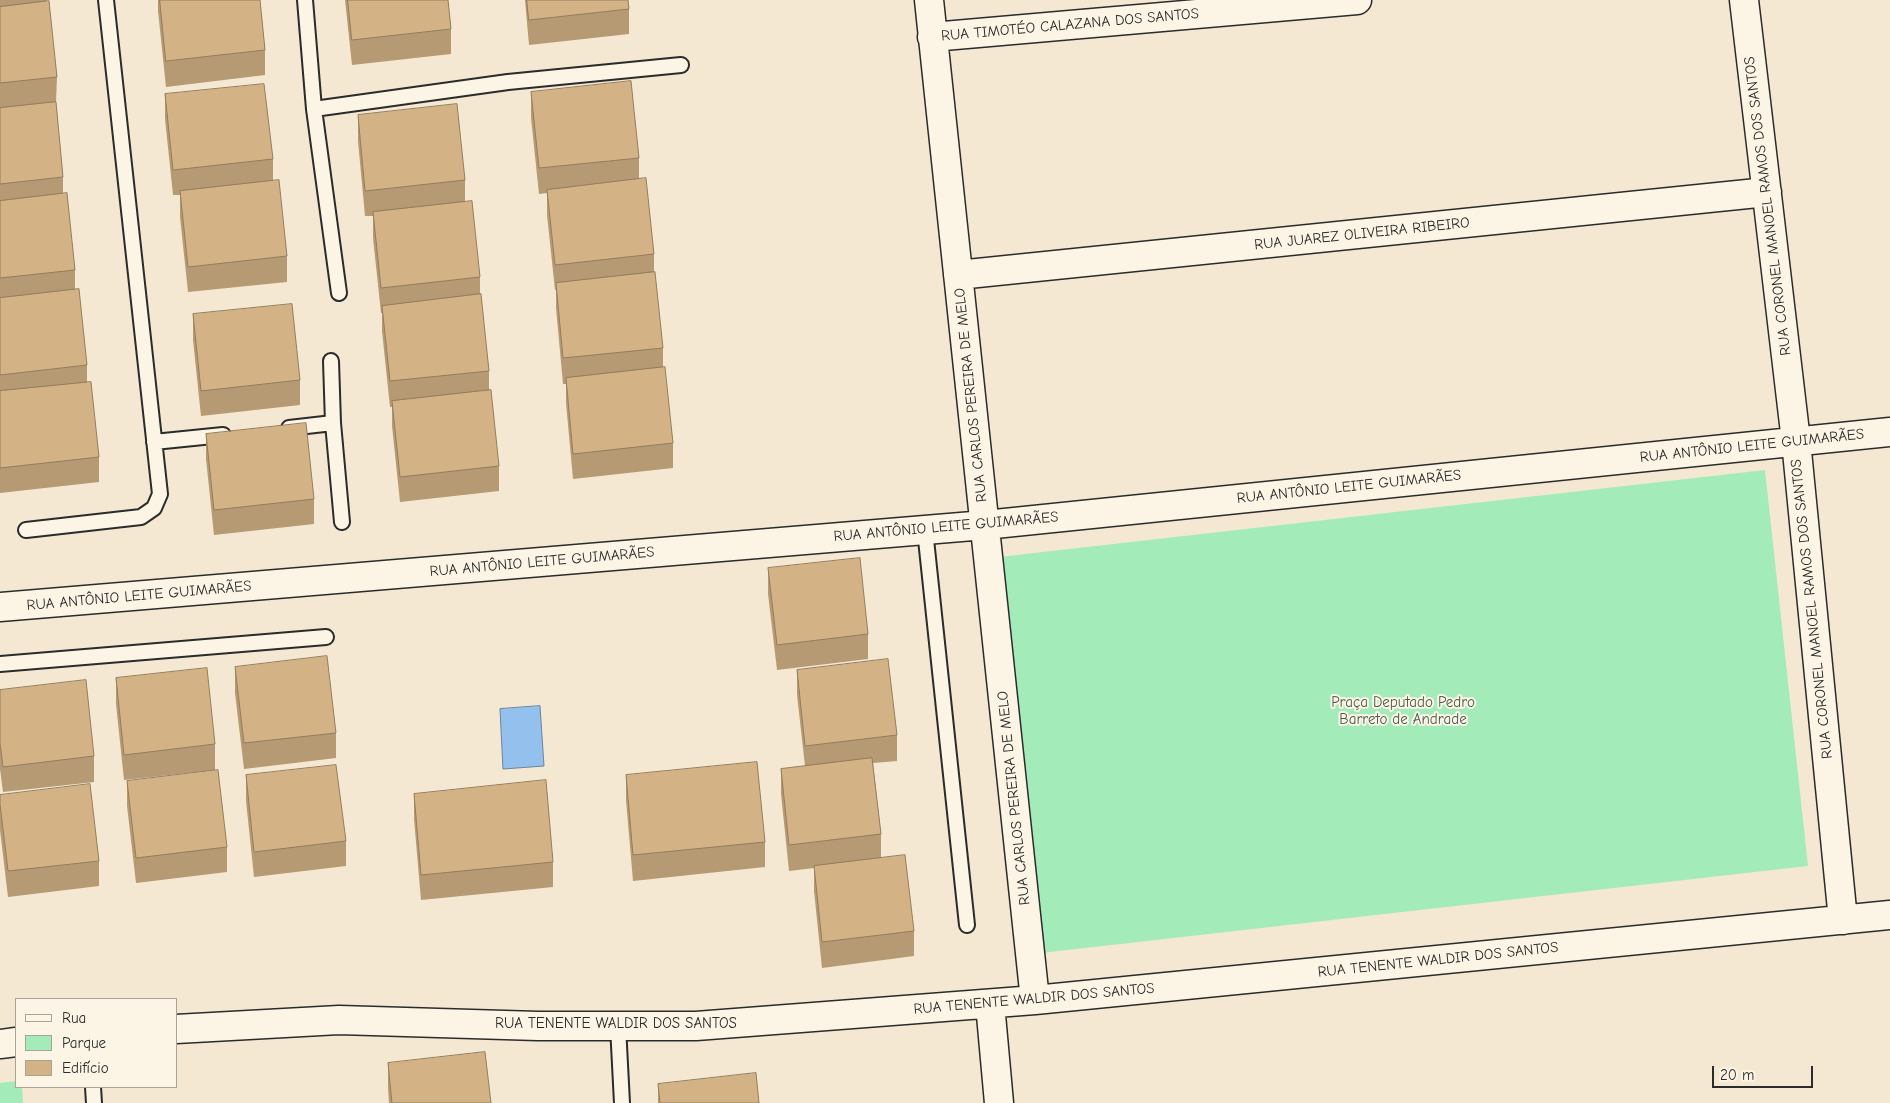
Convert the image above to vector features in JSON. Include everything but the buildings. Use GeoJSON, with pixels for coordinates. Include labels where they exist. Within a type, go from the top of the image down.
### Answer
{"type":"FeatureCollection","features":[{"type":"Feature","properties":{"kind":"street","name":"RUA CARLOS PEREIRA DE MELO"},"geometry":{"type":"LineString","coordinates":[[929,0],[1035,1000]]}},
{"type":"Feature","properties":{"kind":"street","name":"RUA TIMOTÉO CALAZANA DOS SANTOS"},"geometry":{"type":"LineString","coordinates":[[932,37],[1357,0]]}},
{"type":"Feature","properties":{"kind":"street","name":"RUA CORONEL MANOEL RAMOS DOS SANTOS"},"geometry":{"type":"LineString","coordinates":[[1744,0],[1796,441],[1843,920]]}},
{"type":"Feature","properties":{"kind":"street","name":"RUA JUAREZ OLIVEIRA RIBEIRO"},"geometry":{"type":"LineString","coordinates":[[958,275],[1766,192]]}},
{"type":"Feature","properties":{"kind":"street","name":"RUA ANTÔNIO LEITE GUIMARÃES"},"geometry":{"type":"LineString","coordinates":[[0,608],[985,525],[1890,432]]}},
{"type":"Feature","properties":{"kind":"street","name":"RUA TENENTE WALDIR DOS SANTOS"},"geometry":{"type":"LineString","coordinates":[[178,1029],[339,1020],[538,1026],[696,1026],[1035,1000],[1890,916]]}},
{"type":"Feature","properties":{"kind":"street"},"geometry":{"type":"LineString","coordinates":[[990,1004],[999,1103]]}},
{"type":"Feature","properties":{"kind":"street"},"geometry":{"type":"LineString","coordinates":[[0,1044],[15,1042]]}},
{"type":"Feature","properties":{"kind":"lane"},"geometry":{"type":"LineString","coordinates":[[26,530],[141,517],[154,508],[160,494],[106,0]]}},
{"type":"Feature","properties":{"kind":"lane"},"geometry":{"type":"LineString","coordinates":[[306,0],[314,109],[339,293]]}},
{"type":"Feature","properties":{"kind":"lane"},"geometry":{"type":"LineString","coordinates":[[314,109],[508,82],[681,65]]}},
{"type":"Feature","properties":{"kind":"lane"},"geometry":{"type":"LineString","coordinates":[[331,361],[342,522]]}},
{"type":"Feature","properties":{"kind":"lane"},"geometry":{"type":"LineString","coordinates":[[277,429],[334,423]]}},
{"type":"Feature","properties":{"kind":"lane"},"geometry":{"type":"LineString","coordinates":[[154,442],[239,433]]}},
{"type":"Feature","properties":{"kind":"lane"},"geometry":{"type":"LineString","coordinates":[[925,530],[967,925]]}},
{"type":"Feature","properties":{"kind":"lane"},"geometry":{"type":"LineString","coordinates":[[0,664],[326,637]]}},
{"type":"Feature","properties":{"kind":"lane"},"geometry":{"type":"LineString","coordinates":[[618,1026],[622,1103]]}},
{"type":"Feature","properties":{"kind":"lane"},"geometry":{"type":"LineString","coordinates":[[93,1088],[94,1103]]}},
{"type":"Feature","properties":{"kind":"green space","name":"Praça Deputado Pedro Barreto de Andrade"},"geometry":{"type":"Polygon","coordinates":[[[1765,470],[1808,866],[1041,953],[999,557],[1765,470]]]}},
{"type":"Feature","properties":{"kind":"green space"},"geometry":{"type":"Polygon","coordinates":[[[15,1081],[15,1088],[22,1088],[23,1103],[0,1103],[0,1083],[15,1081]]]}},
{"type":"Feature","properties":{"kind":"water"},"geometry":{"type":"Polygon","coordinates":[[[540,706],[544,766],[503,769],[500,709],[540,706]]]}}]}
